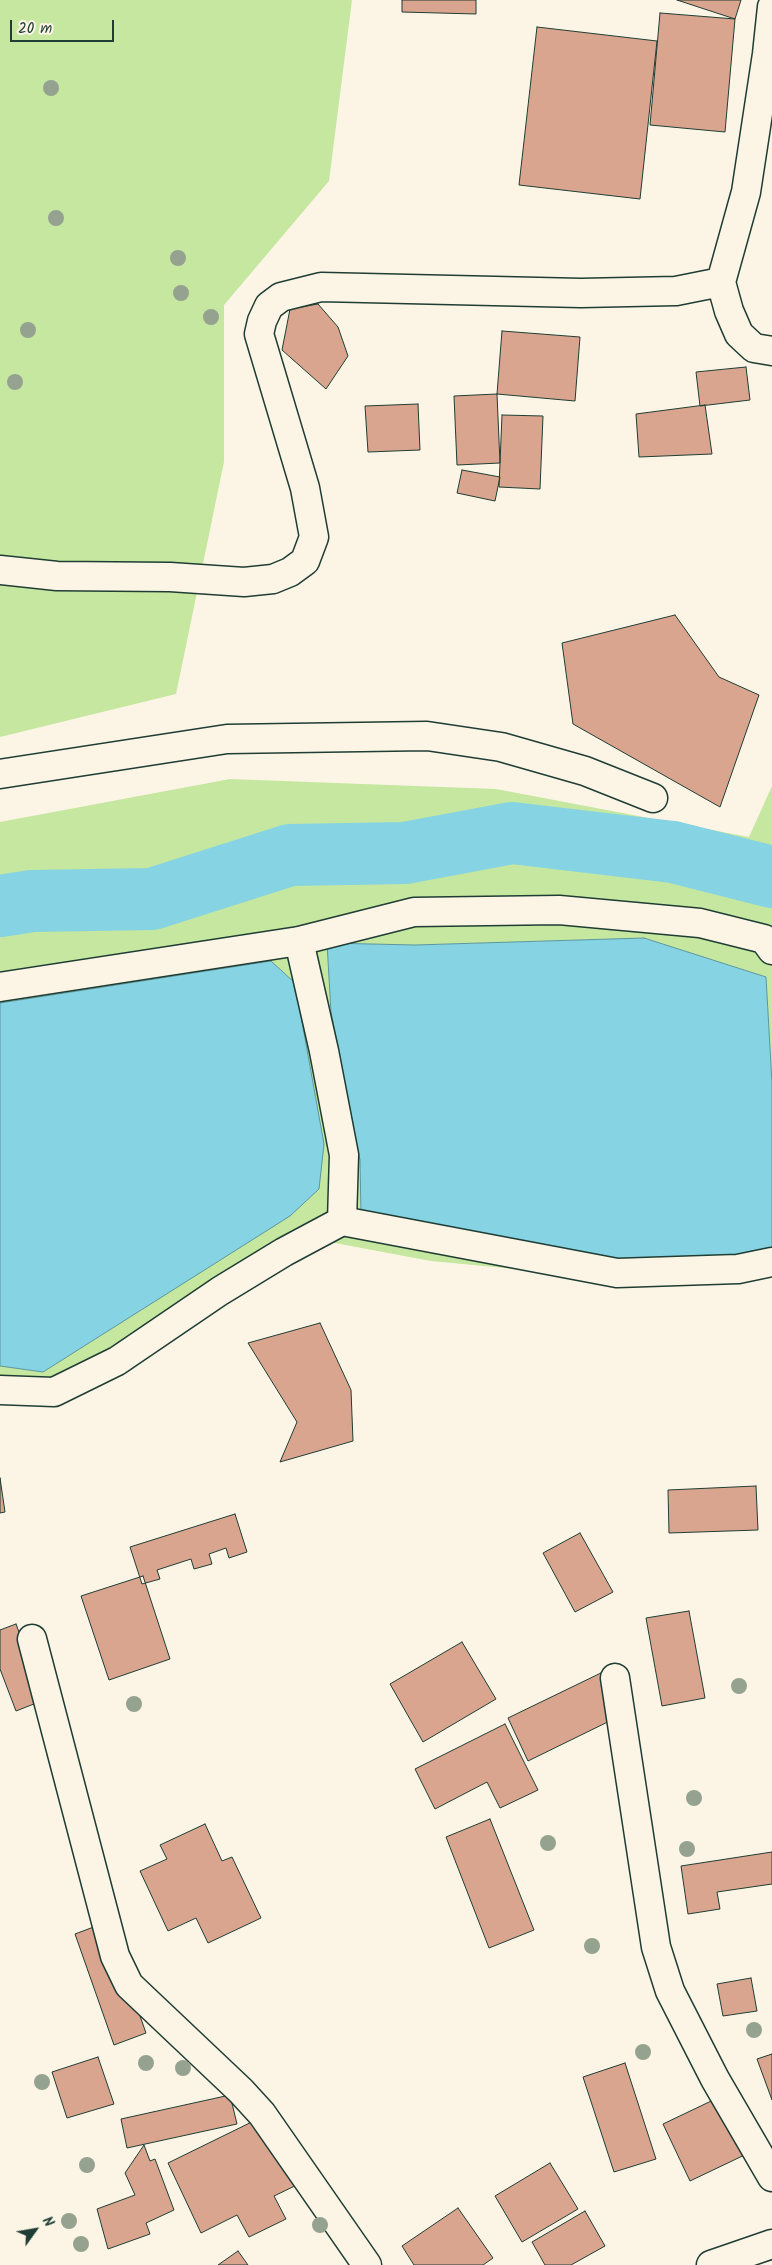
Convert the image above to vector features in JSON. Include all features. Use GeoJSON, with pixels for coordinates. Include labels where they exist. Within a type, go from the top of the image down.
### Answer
{"type":"FeatureCollection","features":[{"type":"Feature","properties":{"kind":"street"},"geometry":{"type":"LineString","coordinates":[[772,7],[767,54],[746,192],[721,282],[729,311],[739,334],[754,348],[772,350]]}},
{"type":"Feature","properties":{"kind":"street"},"geometry":{"type":"LineString","coordinates":[[0,570],[57,576],[170,577],[244,582],[273,579],[290,572],[304,561],[314,536],[305,488],[260,334],[262,322],[269,306],[280,297],[321,287],[581,293],[676,291],[721,282]]}},
{"type":"Feature","properties":{"kind":"street"},"geometry":{"type":"LineString","coordinates":[[0,774],[227,739],[427,736],[501,747],[585,771],[653,798]]}},
{"type":"Feature","properties":{"kind":"street"},"geometry":{"type":"LineString","coordinates":[[0,987],[299,940],[414,912],[559,910],[700,923],[764,939],[772,950]]}},
{"type":"Feature","properties":{"kind":"street"},"geometry":{"type":"LineString","coordinates":[[299,940],[324,1051],[344,1155],[342,1221]]}},
{"type":"Feature","properties":{"kind":"street"},"geometry":{"type":"LineString","coordinates":[[0,1390],[54,1392],[101,1369],[117,1361],[244,1276],[342,1221],[617,1274],[738,1269],[772,1262]]}},
{"type":"Feature","properties":{"kind":"street"},"geometry":{"type":"LineString","coordinates":[[32,1639],[115,1956],[129,1985],[241,2091],[262,2114],[367,2265]]}},
{"type":"Feature","properties":{"kind":"street"},"geometry":{"type":"LineString","coordinates":[[616,1678],[656,1947],[675,2000],[715,2079],[772,2177]]}},
{"type":"Feature","properties":{"kind":"street"},"geometry":{"type":"LineString","coordinates":[[711,2265],[772,2244]]}},
{"type":"Feature","properties":{"kind":"green space"},"geometry":{"type":"Polygon","coordinates":[[[0,0],[352,0],[329,181],[224,305],[224,462],[176,694],[0,737],[0,0]]]}},
{"type":"Feature","properties":{"kind":"green space"},"geometry":{"type":"Polygon","coordinates":[[[230,779],[496,789],[749,837],[772,786],[772,1083],[766,977],[644,938],[415,945],[327,943],[331,1012],[360,1160],[361,1216],[610,1278],[431,1261],[292,1235],[135,1333],[57,1378],[30,1383],[0,1379],[0,1366],[44,1372],[271,961],[0,1003],[0,822],[230,779]]]}},
{"type":"Feature","properties":{"kind":"water"},"geometry":{"type":"Polygon","coordinates":[[[644,938],[766,977],[772,1083],[772,1252],[622,1268],[361,1216],[360,1160],[331,1012],[327,943],[415,945],[644,938]]]}},
{"type":"Feature","properties":{"kind":"water"},"geometry":{"type":"Polygon","coordinates":[[[271,961],[295,983],[324,1144],[319,1189],[290,1216],[43,1372],[0,1366],[0,1003],[271,961]]]}},
{"type":"Feature","properties":{"kind":"building"},"geometry":{"type":"Polygon","coordinates":[[[402,0],[476,0],[476,14],[402,12],[402,0]]]}},
{"type":"Feature","properties":{"kind":"building"},"geometry":{"type":"Polygon","coordinates":[[[677,0],[741,0],[735,19],[677,0]]]}},
{"type":"Feature","properties":{"kind":"building"},"geometry":{"type":"Polygon","coordinates":[[[660,13],[735,19],[725,132],[650,125],[660,13]]]}},
{"type":"Feature","properties":{"kind":"building"},"geometry":{"type":"Polygon","coordinates":[[[537,27],[657,41],[640,199],[519,185],[537,27]]]}},
{"type":"Feature","properties":{"kind":"building"},"geometry":{"type":"Polygon","coordinates":[[[318,304],[338,327],[348,356],[326,389],[282,350],[290,309],[318,304]]]}},
{"type":"Feature","properties":{"kind":"building"},"geometry":{"type":"Polygon","coordinates":[[[502,331],[580,337],[575,401],[497,394],[502,331]]]}},
{"type":"Feature","properties":{"kind":"building"},"geometry":{"type":"Polygon","coordinates":[[[746,367],[750,400],[700,406],[696,372],[746,367]]]}},
{"type":"Feature","properties":{"kind":"building"},"geometry":{"type":"Polygon","coordinates":[[[497,394],[500,463],[457,465],[454,396],[497,394]]]}},
{"type":"Feature","properties":{"kind":"building"},"geometry":{"type":"Polygon","coordinates":[[[418,404],[420,450],[368,452],[365,406],[418,404]]]}},
{"type":"Feature","properties":{"kind":"building"},"geometry":{"type":"Polygon","coordinates":[[[705,405],[712,454],[639,457],[636,414],[705,405]]]}},
{"type":"Feature","properties":{"kind":"building"},"geometry":{"type":"Polygon","coordinates":[[[502,415],[543,416],[540,489],[499,487],[502,415]]]}},
{"type":"Feature","properties":{"kind":"building"},"geometry":{"type":"Polygon","coordinates":[[[462,470],[500,477],[495,501],[457,493],[462,470]]]}},
{"type":"Feature","properties":{"kind":"building"},"geometry":{"type":"Polygon","coordinates":[[[675,615],[719,677],[759,695],[720,807],[573,724],[562,643],[675,615]]]}},
{"type":"Feature","properties":{"kind":"building"},"geometry":{"type":"Polygon","coordinates":[[[320,1323],[351,1390],[353,1441],[280,1462],[297,1422],[248,1343],[320,1323]]]}},
{"type":"Feature","properties":{"kind":"building"},"geometry":{"type":"Polygon","coordinates":[[[0,1478],[5,1512],[0,1513],[0,1478]]]}},
{"type":"Feature","properties":{"kind":"building"},"geometry":{"type":"Polygon","coordinates":[[[756,1486],[758,1530],[669,1533],[668,1490],[756,1486]]]}},
{"type":"Feature","properties":{"kind":"building"},"geometry":{"type":"Polygon","coordinates":[[[235,1514],[247,1552],[229,1558],[226,1548],[209,1554],[212,1564],[194,1569],[191,1559],[157,1570],[160,1579],[142,1584],[130,1547],[235,1514]]]}},
{"type":"Feature","properties":{"kind":"building"},"geometry":{"type":"Polygon","coordinates":[[[580,1533],[613,1592],[575,1612],[543,1553],[580,1533]]]}},
{"type":"Feature","properties":{"kind":"building"},"geometry":{"type":"Polygon","coordinates":[[[143,1576],[170,1659],[109,1680],[81,1596],[143,1576]]]}},
{"type":"Feature","properties":{"kind":"building"},"geometry":{"type":"Polygon","coordinates":[[[689,1611],[705,1698],[662,1706],[646,1618],[689,1611]]]}},
{"type":"Feature","properties":{"kind":"building"},"geometry":{"type":"Polygon","coordinates":[[[16,1624],[44,1700],[16,1711],[0,1669],[0,1630],[16,1624]]]}},
{"type":"Feature","properties":{"kind":"building"},"geometry":{"type":"Polygon","coordinates":[[[462,1642],[496,1699],[423,1742],[390,1684],[462,1642]]]}},
{"type":"Feature","properties":{"kind":"building"},"geometry":{"type":"Polygon","coordinates":[[[605,1671],[626,1713],[528,1761],[508,1718],[605,1671]]]}},
{"type":"Feature","properties":{"kind":"building"},"geometry":{"type":"Polygon","coordinates":[[[505,1724],[538,1790],[500,1808],[487,1782],[435,1809],[415,1769],[505,1724]]]}},
{"type":"Feature","properties":{"kind":"building"},"geometry":{"type":"Polygon","coordinates":[[[490,1819],[534,1930],[489,1948],[446,1837],[490,1819]]]}},
{"type":"Feature","properties":{"kind":"building"},"geometry":{"type":"Polygon","coordinates":[[[205,1824],[222,1861],[232,1857],[261,1918],[208,1943],[196,1918],[168,1931],[140,1871],[167,1859],[160,1845],[205,1824]]]}},
{"type":"Feature","properties":{"kind":"building"},"geometry":{"type":"Polygon","coordinates":[[[772,1852],[772,1884],[717,1892],[720,1909],[688,1914],[681,1866],[772,1852]]]}},
{"type":"Feature","properties":{"kind":"building"},"geometry":{"type":"Polygon","coordinates":[[[107,1922],[146,2033],[114,2045],[75,1934],[107,1922]]]}},
{"type":"Feature","properties":{"kind":"building"},"geometry":{"type":"Polygon","coordinates":[[[751,1978],[757,2011],[723,2016],[717,1984],[751,1978]]]}},
{"type":"Feature","properties":{"kind":"building"},"geometry":{"type":"Polygon","coordinates":[[[772,2054],[772,2100],[757,2059],[772,2054]]]}},
{"type":"Feature","properties":{"kind":"building"},"geometry":{"type":"Polygon","coordinates":[[[98,2057],[114,2104],[67,2118],[52,2072],[98,2057]]]}},
{"type":"Feature","properties":{"kind":"building"},"geometry":{"type":"Polygon","coordinates":[[[625,2063],[656,2159],[614,2172],[583,2077],[625,2063]]]}},
{"type":"Feature","properties":{"kind":"building"},"geometry":{"type":"Polygon","coordinates":[[[728,2093],[755,2150],[690,2181],[663,2124],[728,2093]]]}},
{"type":"Feature","properties":{"kind":"building"},"geometry":{"type":"Polygon","coordinates":[[[230,2095],[237,2124],[127,2148],[121,2119],[230,2095]]]}},
{"type":"Feature","properties":{"kind":"building"},"geometry":{"type":"Polygon","coordinates":[[[268,2114],[301,2183],[274,2196],[286,2219],[249,2237],[237,2215],[201,2233],[168,2163],[268,2114]]]}},
{"type":"Feature","properties":{"kind":"building"},"geometry":{"type":"Polygon","coordinates":[[[144,2145],[150,2161],[155,2159],[174,2210],[146,2223],[150,2234],[108,2249],[97,2209],[135,2195],[125,2173],[144,2145]]]}},
{"type":"Feature","properties":{"kind":"building"},"geometry":{"type":"Polygon","coordinates":[[[550,2163],[578,2209],[522,2242],[495,2196],[550,2163]]]}},
{"type":"Feature","properties":{"kind":"building"},"geometry":{"type":"Polygon","coordinates":[[[458,2208],[493,2258],[483,2265],[414,2265],[402,2246],[458,2208]]]}},
{"type":"Feature","properties":{"kind":"building"},"geometry":{"type":"Polygon","coordinates":[[[585,2211],[605,2246],[571,2265],[545,2265],[532,2242],[585,2211]]]}},
{"type":"Feature","properties":{"kind":"building"},"geometry":{"type":"Polygon","coordinates":[[[238,2251],[248,2265],[218,2265],[238,2251]]]}},
{"type":"Feature","properties":{"kind":"waterway"},"geometry":{"type":"LineString","coordinates":[[0,906],[32,901],[152,899],[290,855],[405,853],[512,833],[673,852],[772,877]]}}]}
